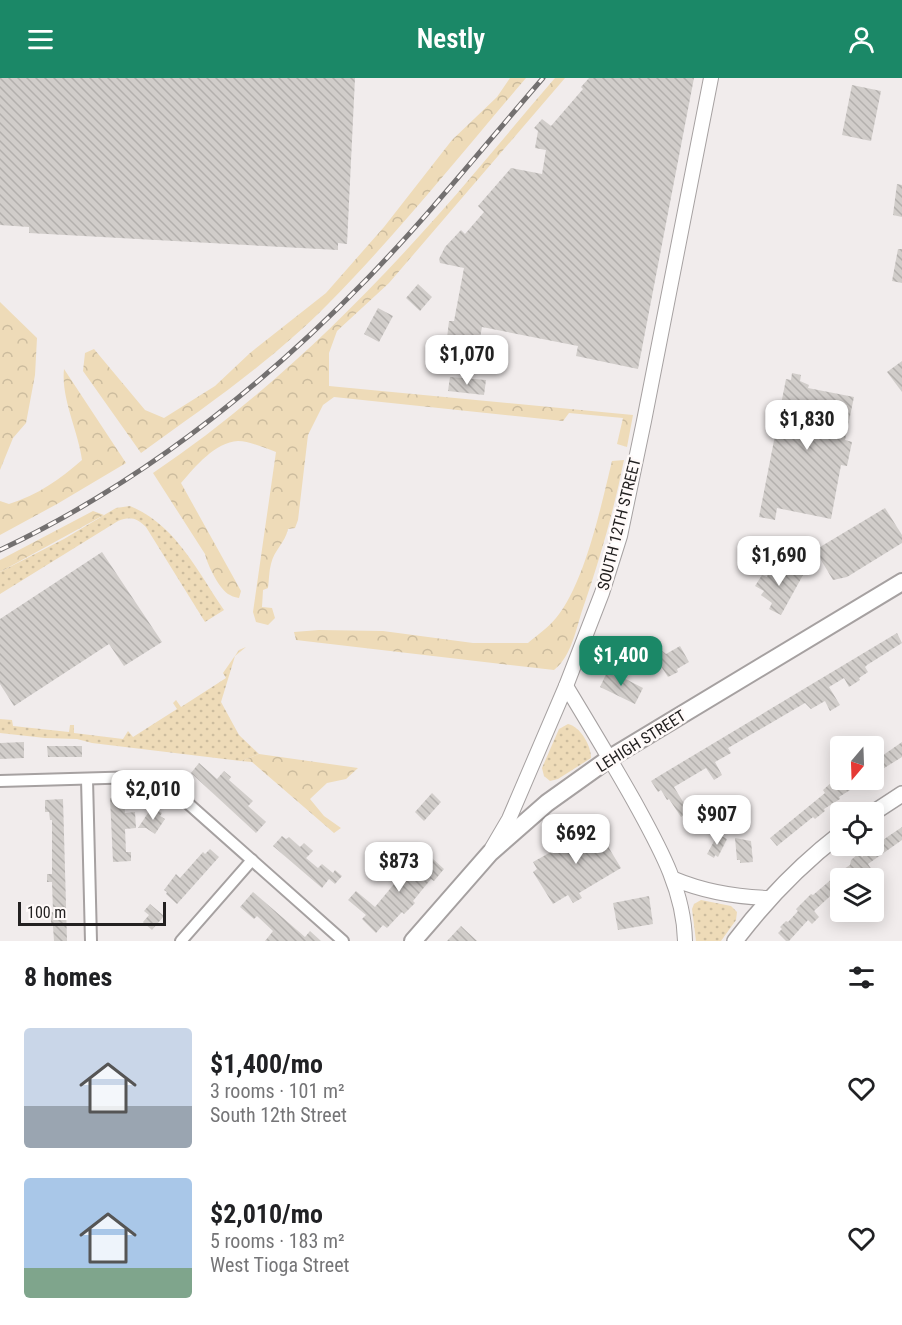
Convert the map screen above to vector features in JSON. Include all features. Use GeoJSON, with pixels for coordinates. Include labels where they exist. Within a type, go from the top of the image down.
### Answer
{"type":"FeatureCollection","features":[{"type":"Feature","properties":{"kind":"main road","name":"LEHIGH STREET"},"geometry":{"type":"LineString","coordinates":[[413,941],[490,853],[547,803],[610,758],[902,582]]}},
{"type":"Feature","properties":{"kind":"main road"},"geometry":{"type":"LineString","coordinates":[[884,806],[902,794]]}},
{"type":"Feature","properties":{"kind":"main road"},"geometry":{"type":"LineString","coordinates":[[735,941],[769,898],[830,842]]}},
{"type":"Feature","properties":{"kind":"street","name":"SOUTH 12TH STREET"},"geometry":{"type":"LineString","coordinates":[[490,853],[509,819],[566,686],[602,593],[627,506],[711,78]]}},
{"type":"Feature","properties":{"kind":"street"},"geometry":{"type":"LineString","coordinates":[[566,686],[610,758],[659,846],[674,879],[685,941]]}},
{"type":"Feature","properties":{"kind":"street"},"geometry":{"type":"LineString","coordinates":[[0,781],[140,777],[163,784],[174,790],[343,941]]}},
{"type":"Feature","properties":{"kind":"street"},"geometry":{"type":"LineString","coordinates":[[87,779],[91,941]]}},
{"type":"Feature","properties":{"kind":"street"},"geometry":{"type":"LineString","coordinates":[[181,941],[252,860]]}},
{"type":"Feature","properties":{"kind":"street"},"geometry":{"type":"LineString","coordinates":[[674,879],[691,887],[719,894],[769,898]]}},
{"type":"Feature","properties":{"kind":"green space"},"geometry":{"type":"Polygon","coordinates":[[[510,78],[526,78],[405,221],[329,303],[262,364],[141,453],[83,371],[85,353],[94,349],[145,410],[164,418],[215,386],[250,353],[326,293],[384,227],[452,140],[497,97],[510,78]]]}},
{"type":"Feature","properties":{"kind":"green space"},"geometry":{"type":"Polygon","coordinates":[[[555,78],[565,78],[389,283],[337,331],[329,353],[329,386],[633,415],[627,447],[617,444],[623,418],[569,413],[563,421],[334,397],[323,405],[308,435],[298,520],[295,528],[288,529],[272,559],[268,588],[263,590],[262,607],[272,608],[275,618],[268,625],[256,622],[253,612],[276,452],[247,442],[230,442],[206,456],[181,483],[241,591],[239,598],[226,593],[218,583],[205,554],[153,473],[231,416],[268,385],[374,285],[469,180],[555,78]]]}},
{"type":"Feature","properties":{"kind":"green space"},"geometry":{"type":"Polygon","coordinates":[[[0,302],[37,338],[35,375],[26,423],[13,438],[0,470],[0,302]]]}},
{"type":"Feature","properties":{"kind":"green space"},"geometry":{"type":"Polygon","coordinates":[[[64,369],[126,463],[0,535],[0,501],[9,504],[30,496],[57,480],[82,460],[67,403],[64,369]]]}},
{"type":"Feature","properties":{"kind":"green space"},"geometry":{"type":"Polygon","coordinates":[[[624,460],[606,534],[575,633],[569,650],[554,670],[296,640],[294,632],[319,630],[383,631],[473,643],[528,643],[553,622],[566,603],[584,565],[612,461],[624,460]]]}},
{"type":"Feature","properties":{"kind":"green space"},"geometry":{"type":"Polygon","coordinates":[[[130,506],[160,524],[173,537],[195,565],[224,610],[205,622],[146,527],[130,518],[118,521],[0,594],[0,572],[64,539],[116,508],[130,506]]]}},
{"type":"Feature","properties":{"kind":"green space"},"geometry":{"type":"Polygon","coordinates":[[[93,511],[104,515],[0,572],[0,560],[93,511]]]}},
{"type":"Feature","properties":{"kind":"green space"},"geometry":{"type":"Polygon","coordinates":[[[246,647],[235,656],[221,702],[239,735],[259,754],[241,761],[92,743],[77,739],[0,733],[0,719],[12,720],[13,726],[69,732],[70,725],[74,725],[74,733],[123,739],[128,731],[133,737],[177,709],[173,703],[176,700],[181,707],[226,678],[223,673],[239,650],[246,647]]]}},
{"type":"Feature","properties":{"kind":"green space"},"geometry":{"type":"Polygon","coordinates":[[[568,724],[577,729],[584,738],[591,758],[558,779],[550,781],[544,776],[542,768],[559,729],[568,724]]]}},
{"type":"Feature","properties":{"kind":"green space"},"geometry":{"type":"Polygon","coordinates":[[[259,754],[358,768],[346,779],[327,783],[310,799],[324,816],[341,828],[334,833],[252,762],[241,761],[259,754]]]}},
{"type":"Feature","properties":{"kind":"green space"},"geometry":{"type":"Polygon","coordinates":[[[701,900],[731,906],[737,912],[736,920],[721,941],[696,941],[692,909],[694,904],[701,900]]]}},
{"type":"Feature","properties":{"kind":"building"},"geometry":{"type":"Polygon","coordinates":[[[0,78],[355,78],[347,244],[338,243],[338,250],[29,233],[29,227],[0,225],[0,78]]]}},
{"type":"Feature","properties":{"kind":"building"},"geometry":{"type":"Polygon","coordinates":[[[589,78],[694,78],[638,369],[576,356],[578,346],[482,327],[479,343],[447,338],[449,321],[454,321],[464,268],[440,263],[439,259],[445,247],[461,230],[465,234],[484,212],[478,206],[511,168],[542,174],[546,150],[535,148],[538,131],[534,128],[542,119],[551,126],[583,89],[581,87],[589,78]]]}},
{"type":"Feature","properties":{"kind":"building"},"geometry":{"type":"Polygon","coordinates":[[[852,85],[881,91],[871,141],[842,135],[852,85]]]}},
{"type":"Feature","properties":{"kind":"building"},"geometry":{"type":"Polygon","coordinates":[[[897,184],[902,185],[902,217],[893,215],[897,184]]]}},
{"type":"Feature","properties":{"kind":"building"},"geometry":{"type":"Polygon","coordinates":[[[898,249],[902,249],[902,283],[892,281],[898,249]]]}},
{"type":"Feature","properties":{"kind":"building"},"geometry":{"type":"Polygon","coordinates":[[[418,284],[432,297],[420,311],[406,298],[418,284]]]}},
{"type":"Feature","properties":{"kind":"building"},"geometry":{"type":"Polygon","coordinates":[[[378,308],[393,316],[379,342],[364,334],[378,308]]]}},
{"type":"Feature","properties":{"kind":"building"},"geometry":{"type":"Polygon","coordinates":[[[902,361],[902,392],[887,372],[902,361]]]}},
{"type":"Feature","properties":{"kind":"building"},"geometry":{"type":"Polygon","coordinates":[[[792,373],[801,375],[800,381],[809,385],[808,388],[854,397],[845,440],[852,442],[847,466],[841,465],[831,519],[777,508],[775,520],[759,517],[786,379],[791,380],[792,373]]]}},
{"type":"Feature","properties":{"kind":"building"},"geometry":{"type":"Polygon","coordinates":[[[450,377],[486,380],[484,395],[448,391],[450,377]]]}},
{"type":"Feature","properties":{"kind":"building"},"geometry":{"type":"Polygon","coordinates":[[[885,508],[902,535],[902,543],[847,577],[833,580],[815,550],[885,508]]]}},
{"type":"Feature","properties":{"kind":"building"},"geometry":{"type":"Polygon","coordinates":[[[102,552],[162,642],[124,666],[109,644],[14,706],[0,684],[0,619],[102,552]]]}},
{"type":"Feature","properties":{"kind":"building"},"geometry":{"type":"Polygon","coordinates":[[[784,565],[803,575],[781,615],[769,609],[772,603],[761,595],[764,591],[755,586],[762,575],[772,576],[775,570],[784,565]]]}},
{"type":"Feature","properties":{"kind":"building"},"geometry":{"type":"Polygon","coordinates":[[[897,633],[902,643],[867,665],[865,667],[868,672],[859,678],[860,680],[849,687],[844,678],[829,687],[840,705],[830,711],[825,701],[811,709],[805,703],[728,748],[731,753],[715,762],[722,775],[714,780],[706,768],[674,787],[685,805],[692,801],[698,811],[686,818],[684,815],[681,817],[669,799],[667,800],[661,790],[658,792],[651,781],[659,776],[897,633]]]}},
{"type":"Feature","properties":{"kind":"building"},"geometry":{"type":"Polygon","coordinates":[[[655,645],[666,654],[680,646],[689,662],[668,677],[657,660],[645,651],[655,645]]]}},
{"type":"Feature","properties":{"kind":"building"},"geometry":{"type":"Polygon","coordinates":[[[608,670],[643,688],[635,704],[600,687],[608,670]]]}},
{"type":"Feature","properties":{"kind":"building"},"geometry":{"type":"Polygon","coordinates":[[[24,742],[24,758],[0,759],[0,743],[24,742]]]}},
{"type":"Feature","properties":{"kind":"building"},"geometry":{"type":"Polygon","coordinates":[[[902,742],[902,757],[884,768],[884,755],[902,742]]]}},
{"type":"Feature","properties":{"kind":"building"},"geometry":{"type":"Polygon","coordinates":[[[47,746],[82,746],[82,757],[48,757],[47,746]]]}},
{"type":"Feature","properties":{"kind":"building"},"geometry":{"type":"Polygon","coordinates":[[[199,763],[217,779],[224,771],[231,777],[229,780],[253,801],[248,806],[266,822],[256,833],[191,773],[199,763]]]}},
{"type":"Feature","properties":{"kind":"building"},"geometry":{"type":"Polygon","coordinates":[[[830,784],[830,790],[850,790],[835,802],[830,802],[830,805],[824,809],[825,811],[815,819],[813,817],[777,846],[770,838],[825,793],[823,790],[830,784]]]}},
{"type":"Feature","properties":{"kind":"building"},"geometry":{"type":"Polygon","coordinates":[[[432,793],[441,802],[424,821],[415,812],[432,793]]]}},
{"type":"Feature","properties":{"kind":"building"},"geometry":{"type":"Polygon","coordinates":[[[110,798],[124,798],[125,813],[135,812],[136,828],[125,829],[126,852],[131,852],[131,861],[113,862],[110,798]]]}},
{"type":"Feature","properties":{"kind":"building"},"geometry":{"type":"Polygon","coordinates":[[[63,799],[67,941],[54,941],[53,926],[51,926],[52,882],[47,882],[47,874],[52,874],[52,820],[50,820],[49,812],[45,812],[45,800],[63,799]]]}},
{"type":"Feature","properties":{"kind":"building"},"geometry":{"type":"Polygon","coordinates":[[[152,807],[162,813],[160,816],[165,819],[155,834],[146,828],[138,828],[152,807]]]}},
{"type":"Feature","properties":{"kind":"building"},"geometry":{"type":"Polygon","coordinates":[[[586,824],[589,829],[595,825],[621,868],[579,893],[582,898],[573,903],[568,895],[553,904],[533,872],[537,869],[533,862],[567,843],[563,837],[586,824]]]}},
{"type":"Feature","properties":{"kind":"building"},"geometry":{"type":"Polygon","coordinates":[[[902,827],[902,840],[884,853],[884,839],[902,827]]]}},
{"type":"Feature","properties":{"kind":"building"},"geometry":{"type":"Polygon","coordinates":[[[718,834],[727,839],[718,857],[715,855],[714,858],[707,854],[718,834]]]}},
{"type":"Feature","properties":{"kind":"building"},"geometry":{"type":"Polygon","coordinates":[[[282,836],[286,839],[289,837],[300,847],[304,843],[313,851],[306,858],[318,868],[322,864],[333,873],[335,870],[342,876],[335,884],[329,879],[322,888],[273,846],[282,836]]]}},
{"type":"Feature","properties":{"kind":"building"},"geometry":{"type":"Polygon","coordinates":[[[735,838],[751,841],[753,862],[740,863],[740,860],[737,860],[735,838]]]}},
{"type":"Feature","properties":{"kind":"building"},"geometry":{"type":"Polygon","coordinates":[[[210,849],[219,857],[177,904],[164,890],[176,874],[180,878],[203,852],[205,854],[210,849]]]}},
{"type":"Feature","properties":{"kind":"building"},"geometry":{"type":"Polygon","coordinates":[[[423,850],[444,869],[434,881],[431,879],[413,901],[415,903],[404,914],[402,912],[387,928],[383,925],[376,933],[362,919],[366,915],[348,900],[356,891],[375,907],[399,878],[396,875],[423,850]]]}},
{"type":"Feature","properties":{"kind":"building"},"geometry":{"type":"Polygon","coordinates":[[[856,856],[879,856],[868,864],[871,868],[846,868],[856,856]]]}},
{"type":"Feature","properties":{"kind":"building"},"geometry":{"type":"Polygon","coordinates":[[[830,881],[830,896],[814,911],[819,917],[812,924],[808,920],[789,941],[786,941],[778,933],[782,929],[780,927],[786,921],[788,922],[798,911],[796,909],[811,894],[813,895],[830,881]]]}},
{"type":"Feature","properties":{"kind":"building"},"geometry":{"type":"Polygon","coordinates":[[[253,892],[305,937],[310,931],[321,941],[265,941],[273,931],[257,916],[254,919],[240,907],[253,892]]]}},
{"type":"Feature","properties":{"kind":"building"},"geometry":{"type":"Polygon","coordinates":[[[649,896],[653,924],[618,930],[613,903],[649,896]]]}},
{"type":"Feature","properties":{"kind":"building"},"geometry":{"type":"Polygon","coordinates":[[[150,904],[164,916],[152,930],[143,922],[149,915],[144,911],[150,904]]]}},
{"type":"Feature","properties":{"kind":"building"},"geometry":{"type":"Polygon","coordinates":[[[461,926],[477,941],[447,941],[461,926]]]}},
{"type":"Feature","properties":{"kind":"railway"},"geometry":{"type":"LineString","coordinates":[[0,550],[101,496],[196,431],[241,396],[326,319],[390,255],[543,78]]}}]}
